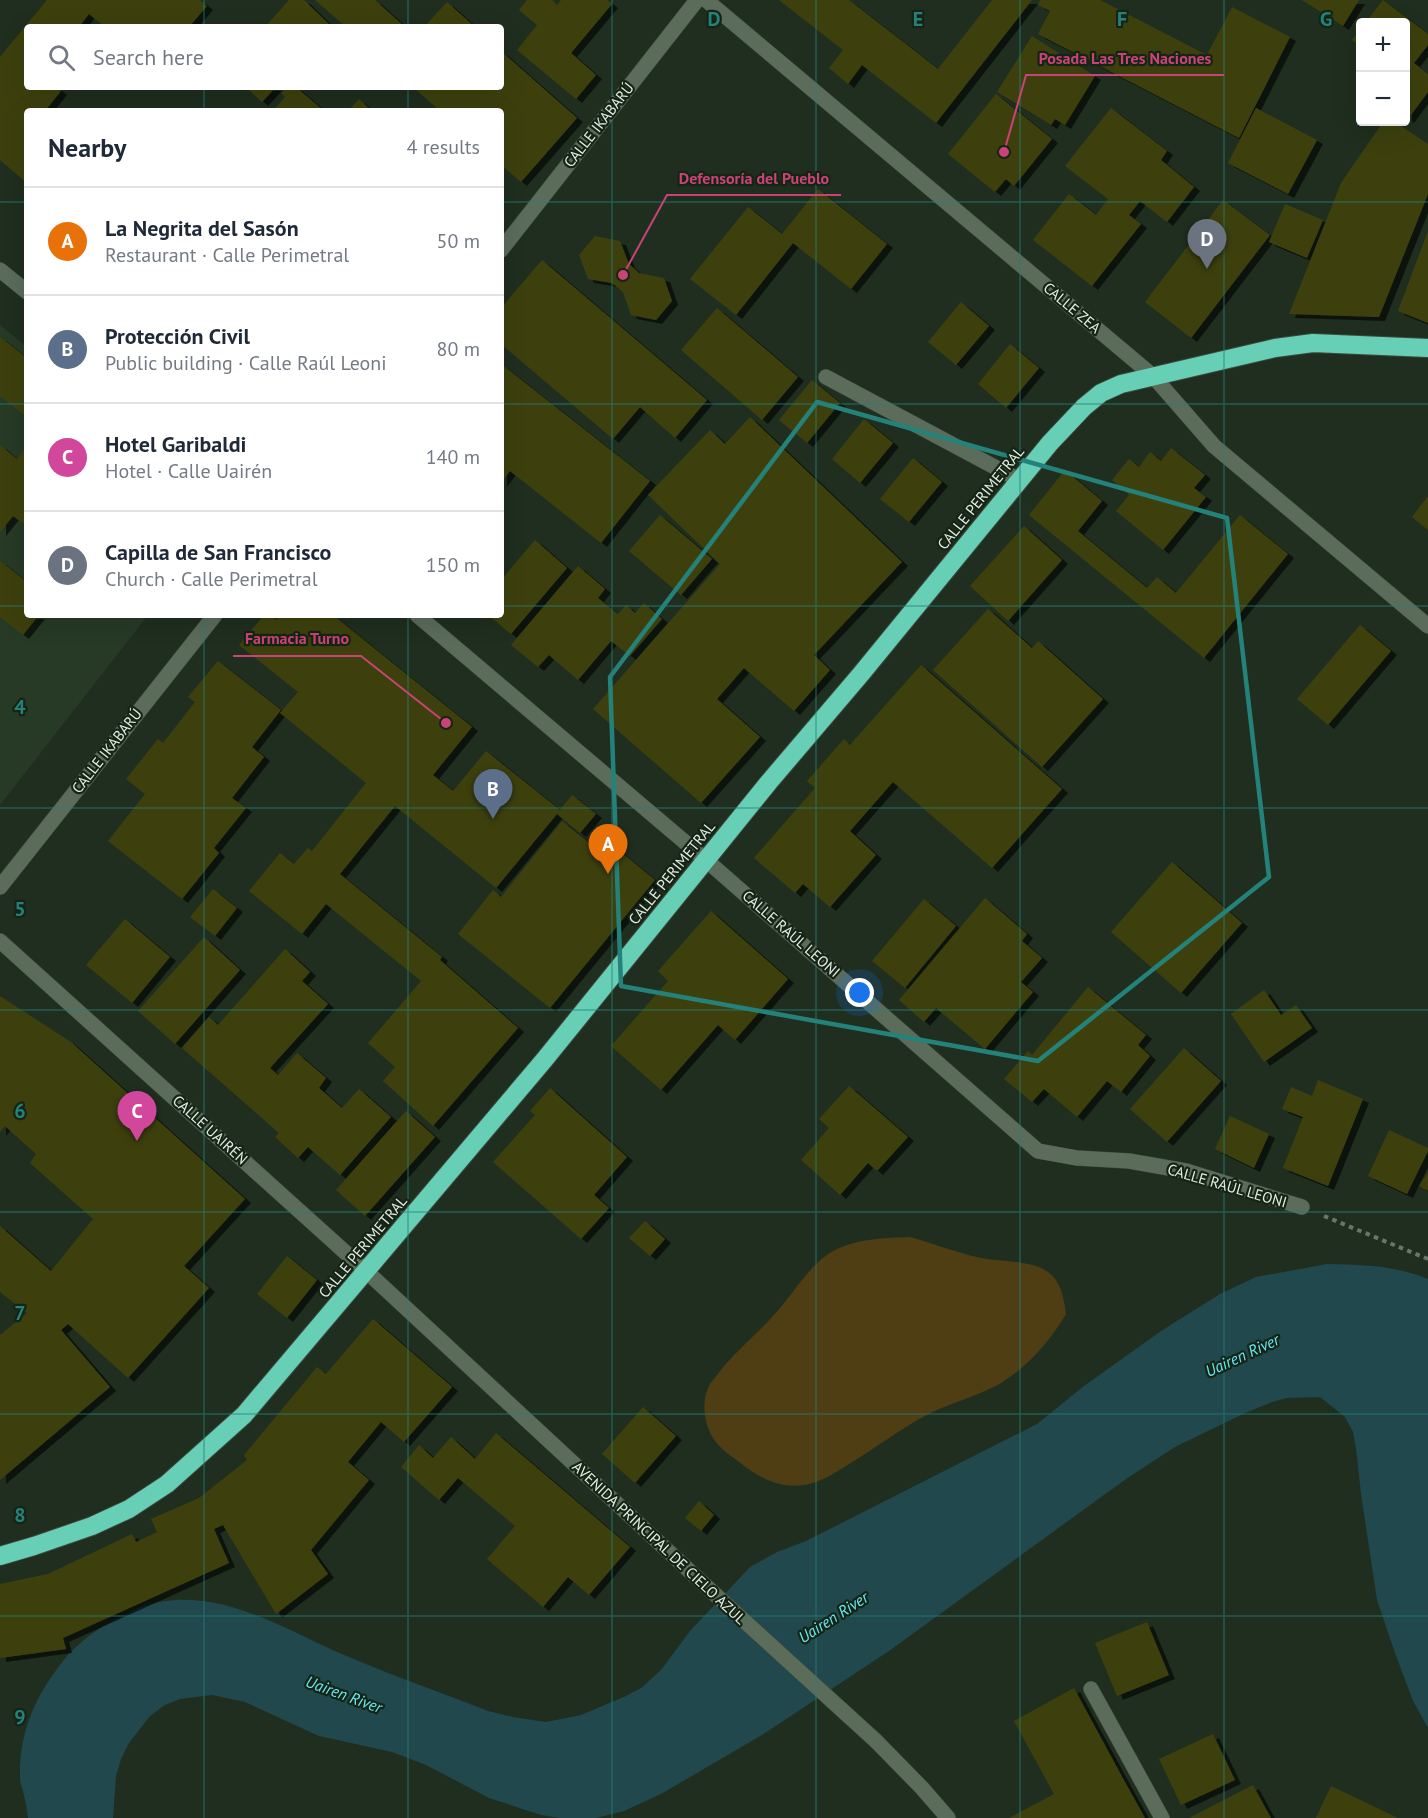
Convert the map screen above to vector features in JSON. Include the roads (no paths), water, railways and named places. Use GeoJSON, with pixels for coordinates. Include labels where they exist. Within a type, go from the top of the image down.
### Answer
{"type":"FeatureCollection","features":[{"type":"Feature","properties":{"kind":"highway","name":"CALLE PERIMETRAL"},"geometry":{"type":"LineString","coordinates":[[0,1556],[92,1526],[129,1509],[167,1484],[244,1414],[545,1059],[769,782],[861,674],[1050,442],[1101,393],[1121,384],[1275,348],[1313,343],[1428,348]]}},
{"type":"Feature","properties":{"kind":"street","name":"CALLE IKABARÚ"},"geometry":{"type":"LineString","coordinates":[[504,246],[697,0]]}},
{"type":"Feature","properties":{"kind":"street","name":"CALLE ZEA"},"geometry":{"type":"LineString","coordinates":[[706,0],[1153,376],[1214,446],[1428,626]]}},
{"type":"Feature","properties":{"kind":"street"},"geometry":{"type":"LineString","coordinates":[[0,270],[24,290]]}},
{"type":"Feature","properties":{"kind":"street"},"geometry":{"type":"LineString","coordinates":[[826,377],[1019,480]]}},
{"type":"Feature","properties":{"kind":"street","name":"CALLE IKABARÚ"},"geometry":{"type":"LineString","coordinates":[[0,887],[212,618]]}},
{"type":"Feature","properties":{"kind":"street","name":"CALLE RAÚL LEONI"},"geometry":{"type":"LineString","coordinates":[[421,618],[706,860],[1038,1151],[1077,1158],[1129,1161],[1185,1171],[1302,1207]]}},
{"type":"Feature","properties":{"kind":"street","name":"CALLE UAIRÉN"},"geometry":{"type":"LineString","coordinates":[[0,941],[366,1271]]}},
{"type":"Feature","properties":{"kind":"street","name":"AVENIDA PRINCIPAL DE CIELO AZUL"},"geometry":{"type":"LineString","coordinates":[[366,1271],[854,1722],[922,1788],[948,1818]]}},
{"type":"Feature","properties":{"kind":"street"},"geometry":{"type":"LineString","coordinates":[[1091,1689],[1162,1818]]}},
{"type":"Feature","properties":{"kind":"water","name":"Uairen River"},"geometry":{"type":"Polygon","coordinates":[[[1327,1264],[1391,1268],[1428,1279],[1428,1728],[1413,1701],[1377,1600],[1353,1432],[1345,1417],[1320,1397],[1287,1398],[1243,1414],[1175,1447],[1126,1479],[889,1651],[762,1735],[661,1794],[624,1811],[596,1818],[560,1818],[541,1815],[489,1798],[426,1765],[392,1752],[319,1736],[245,1702],[212,1695],[180,1699],[165,1705],[150,1716],[129,1743],[121,1759],[116,1776],[113,1818],[28,1818],[20,1780],[20,1761],[26,1730],[37,1701],[53,1674],[75,1648],[104,1626],[141,1607],[166,1601],[192,1600],[216,1603],[265,1619],[354,1659],[488,1711],[546,1722],[581,1715],[641,1688],[661,1670],[690,1631],[750,1567],[1037,1424],[1084,1386],[1161,1331],[1220,1294],[1256,1277],[1327,1264]]]}},
{"type":"Feature","properties":{"kind":"place","name":"Posada Las Tres Naciones"},"geometry":{"type":"Point","coordinates":[1004,152]}},
{"type":"Feature","properties":{"kind":"place","name":"Capilla de San Francisco"},"geometry":{"type":"Point","coordinates":[1207,269]}},
{"type":"Feature","properties":{"kind":"place","name":"Defensoría del Pueblo"},"geometry":{"type":"Point","coordinates":[623,275]}},
{"type":"Feature","properties":{"kind":"place","name":"Farmacia Turno"},"geometry":{"type":"Point","coordinates":[446,723]}},
{"type":"Feature","properties":{"kind":"place","name":"Protección Civil"},"geometry":{"type":"Point","coordinates":[493,819]}},
{"type":"Feature","properties":{"kind":"place","name":"La Negrita del Sasón"},"geometry":{"type":"Point","coordinates":[608,874]}},
{"type":"Feature","properties":{"kind":"place","name":"Hotel Garibaldi"},"geometry":{"type":"Point","coordinates":[137,1141]}}]}
